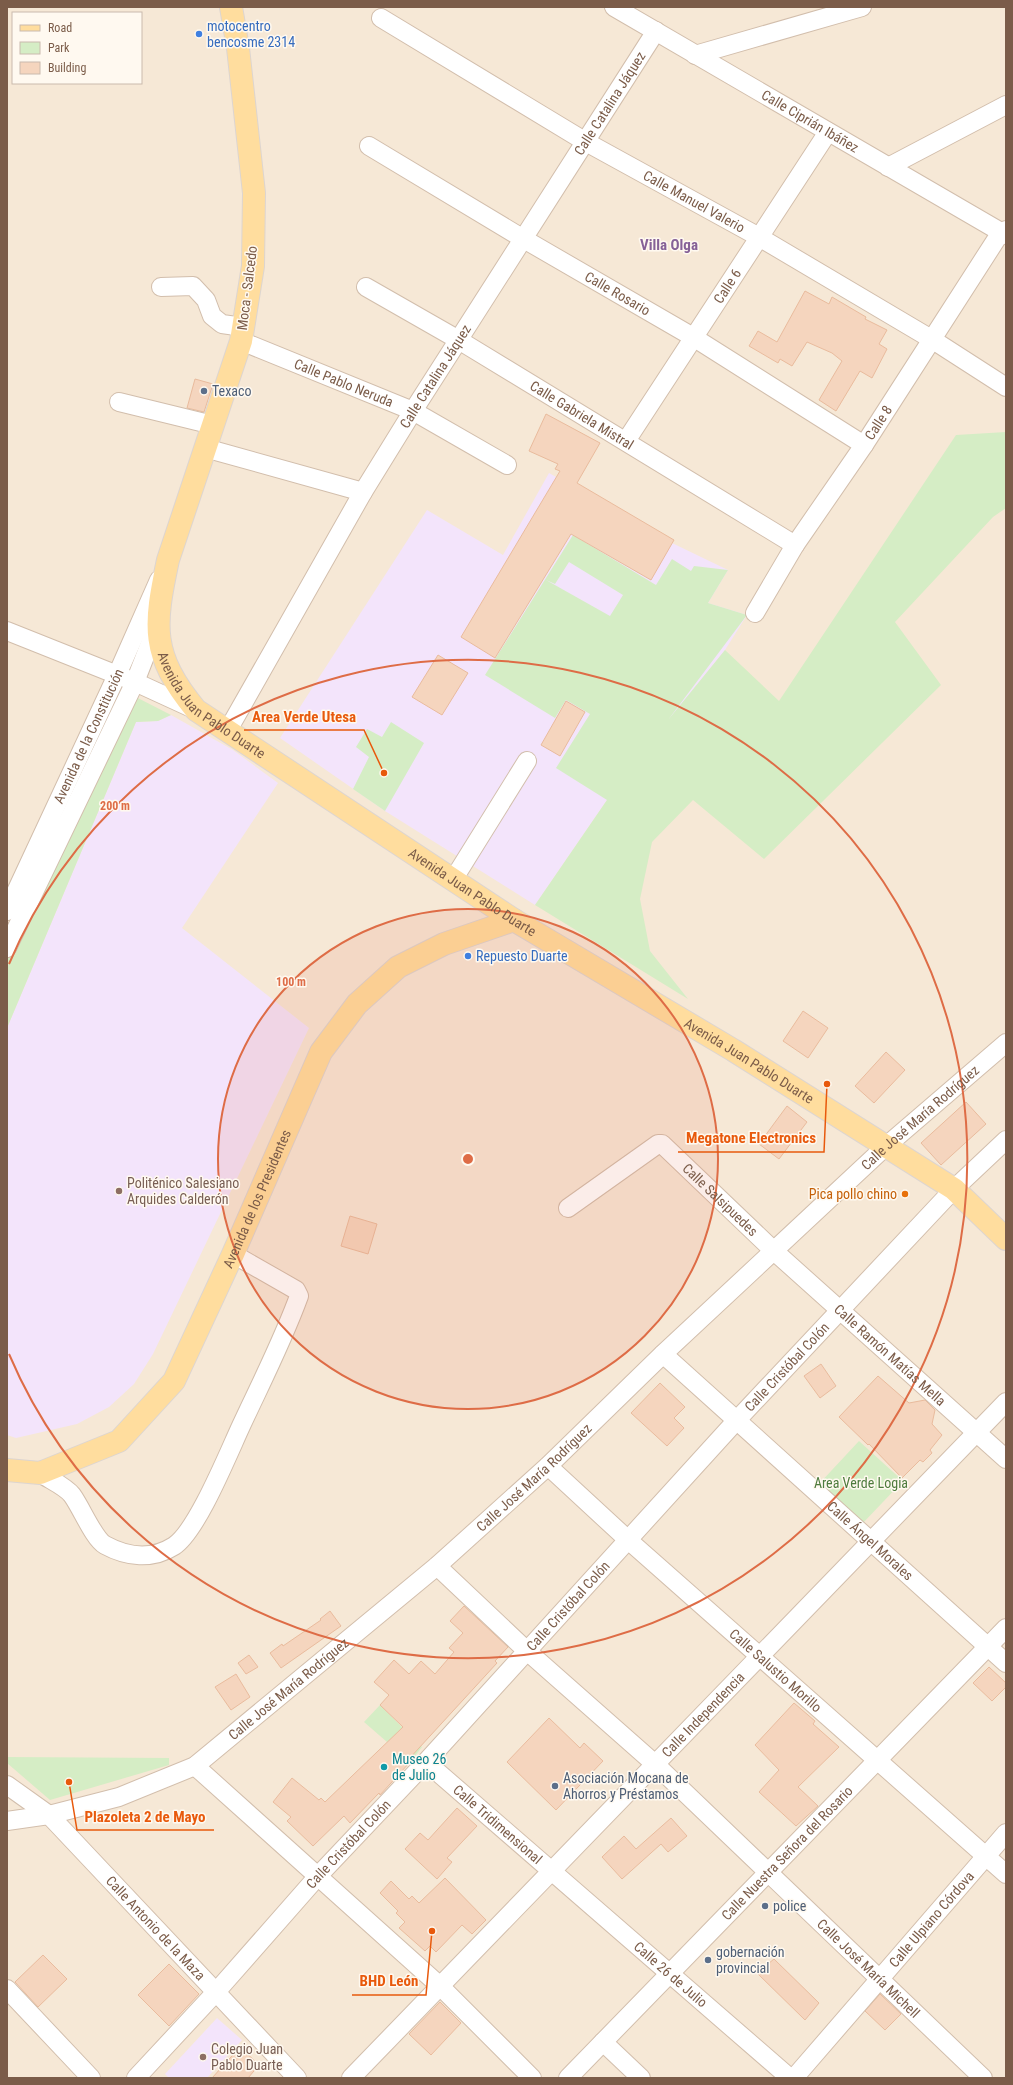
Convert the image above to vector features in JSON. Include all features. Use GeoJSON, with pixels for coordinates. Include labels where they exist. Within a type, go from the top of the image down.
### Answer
{"type":"FeatureCollection","features":[{"type":"Feature","properties":{"kind":"main road","name":"Moca - Salcedo"},"geometry":{"type":"LineString","coordinates":[[168,560],[242,334],[253,266],[254,194],[238,48],[231,7]]}},
{"type":"Feature","properties":{"kind":"main road","name":"Avenida Juan Pablo Duarte"},"geometry":{"type":"LineString","coordinates":[[168,560],[158,623],[159,644],[165,662],[181,691],[196,710],[514,920],[733,1050],[954,1189],[1006,1239]]}},
{"type":"Feature","properties":{"kind":"main road","name":"Avenida de los Presidentes"},"geometry":{"type":"LineString","coordinates":[[7,1470],[40,1473],[119,1441],[174,1381],[233,1254],[321,1052],[357,1004],[398,967],[444,944],[514,920]]}},
{"type":"Feature","properties":{"kind":"street","name":"Calle Ciprián Ibáñez"},"geometry":{"type":"LineString","coordinates":[[614,7],[828,132],[1004,232]]}},
{"type":"Feature","properties":{"kind":"street"},"geometry":{"type":"LineString","coordinates":[[695,55],[862,7]]}},
{"type":"Feature","properties":{"kind":"street","name":"Calle Manuel Valerio"},"geometry":{"type":"LineString","coordinates":[[381,18],[586,142],[759,237],[932,340],[1006,387]]}},
{"type":"Feature","properties":{"kind":"street","name":"Calle Catalina Jáquez"},"geometry":{"type":"LineString","coordinates":[[228,730],[363,492],[412,411],[656,31]]}},
{"type":"Feature","properties":{"kind":"street"},"geometry":{"type":"LineString","coordinates":[[888,166],[1006,105]]}},
{"type":"Feature","properties":{"kind":"street","name":"Calle 6"},"geometry":{"type":"LineString","coordinates":[[626,441],[828,132]]}},
{"type":"Feature","properties":{"kind":"street","name":"Calle Rosario"},"geometry":{"type":"LineString","coordinates":[[369,146],[522,238],[693,337],[864,445]]}},
{"type":"Feature","properties":{"kind":"street","name":"Calle 8"},"geometry":{"type":"LineString","coordinates":[[754,613],[795,545],[864,445],[1004,232]]}},
{"type":"Feature","properties":{"kind":"street","name":"Calle Pablo Neruda"},"geometry":{"type":"LineString","coordinates":[[161,287],[193,286],[206,300],[212,316],[222,324],[412,411],[507,465]]}},
{"type":"Feature","properties":{"kind":"street","name":"Calle Gabriela Mistral"},"geometry":{"type":"LineString","coordinates":[[366,287],[457,339],[795,545]]}},
{"type":"Feature","properties":{"kind":"street"},"geometry":{"type":"LineString","coordinates":[[119,402],[213,424]]}},
{"type":"Feature","properties":{"kind":"street"},"geometry":{"type":"LineString","coordinates":[[205,448],[363,492]]}},
{"type":"Feature","properties":{"kind":"street","name":"Avenida de la Constitución"},"geometry":{"type":"LineString","coordinates":[[7,911],[117,675],[168,560]]}},
{"type":"Feature","properties":{"kind":"street","name":"Avenida de la Constitución"},"geometry":{"type":"LineString","coordinates":[[7,948],[135,682],[158,623]]}},
{"type":"Feature","properties":{"kind":"street"},"geometry":{"type":"LineString","coordinates":[[7,631],[135,682],[196,710]]}},
{"type":"Feature","properties":{"kind":"street"},"geometry":{"type":"LineString","coordinates":[[453,880],[527,761]]}},
{"type":"Feature","properties":{"kind":"street","name":"Calle José María Rodríguez"},"geometry":{"type":"LineString","coordinates":[[7,1821],[49,1815],[119,1796],[196,1766],[437,1566],[548,1466],[663,1354],[886,1147],[1006,1043]]}},
{"type":"Feature","properties":{"kind":"street","name":"Calle Cristóbal Colón"},"geometry":{"type":"LineString","coordinates":[[136,2078],[216,1992],[318,1876],[426,1762],[627,1539],[736,1421],[954,1189],[1006,1140]]}},
{"type":"Feature","properties":{"kind":"street","name":"Calle Salsipuedes"},"geometry":{"type":"LineString","coordinates":[[568,1208],[656,1145],[661,1144],[774,1252]]}},
{"type":"Feature","properties":{"kind":"street","name":"Calle Ramón Matías Mella"},"geometry":{"type":"LineString","coordinates":[[774,1252],[1006,1459]]}},
{"type":"Feature","properties":{"kind":"street"},"geometry":{"type":"LineString","coordinates":[[40,1473],[72,1495],[99,1539],[105,1545],[133,1556],[146,1557],[168,1550],[184,1538],[216,1480],[270,1363],[299,1295],[296,1290],[233,1254]]}},
{"type":"Feature","properties":{"kind":"street","name":"Calle Ángel Morales"},"geometry":{"type":"LineString","coordinates":[[663,1354],[1006,1663]]}},
{"type":"Feature","properties":{"kind":"street","name":"Calle Independencia"},"geometry":{"type":"LineString","coordinates":[[351,2078],[1006,1402]]}},
{"type":"Feature","properties":{"kind":"street","name":"Calle Salustio Morillo"},"geometry":{"type":"LineString","coordinates":[[548,1466],[627,1539],[1006,1874]]}},
{"type":"Feature","properties":{"kind":"street","name":"Calle José María Michell"},"geometry":{"type":"LineString","coordinates":[[437,1566],[527,1651],[655,1764],[983,2078]]}},
{"type":"Feature","properties":{"kind":"street","name":"Calle Nuestra Señora del Rosario"},"geometry":{"type":"LineString","coordinates":[[568,2078],[1006,1628]]}},
{"type":"Feature","properties":{"kind":"street","name":"Calle Tridimensional"},"geometry":{"type":"LineString","coordinates":[[426,1762],[552,1872]]}},
{"type":"Feature","properties":{"kind":"street"},"geometry":{"type":"LineString","coordinates":[[196,1766],[440,1986],[532,2078]]}},
{"type":"Feature","properties":{"kind":"street","name":"Calle Antonio de la Maza"},"geometry":{"type":"LineString","coordinates":[[7,1785],[49,1815],[297,2078]]}},
{"type":"Feature","properties":{"kind":"street","name":"Calle Ulpiano Córdova"},"geometry":{"type":"LineString","coordinates":[[794,2078],[1006,1833]]}},
{"type":"Feature","properties":{"kind":"street","name":"Calle 26 de Julio"},"geometry":{"type":"LineString","coordinates":[[552,1872],[790,2078]]}},
{"type":"Feature","properties":{"kind":"street"},"geometry":{"type":"LineString","coordinates":[[7,1989],[91,2078]]}},
{"type":"Feature","properties":{"kind":"street"},"geometry":{"type":"LineString","coordinates":[[603,2042],[641,2078]]}},
{"type":"Feature","properties":{"kind":"shaded area"},"geometry":{"type":"Polygon","coordinates":[[[7,7],[1006,7],[1006,2078],[7,2078],[7,7]]]}},
{"type":"Feature","properties":{"kind":"shaded area"},"geometry":{"type":"Polygon","coordinates":[[[549,473],[672,543],[728,570],[708,603],[747,615],[725,650],[618,784],[535,905],[385,811],[280,738],[427,510],[503,555],[549,473]]]}},
{"type":"Feature","properties":{"kind":"shaded area","name":"Politénico Salesiano Arquides Calderón"},"geometry":{"type":"Polygon","coordinates":[[[171,715],[233,750],[278,783],[182,928],[309,1028],[153,1354],[134,1384],[109,1407],[77,1424],[16,1438],[7,1435],[7,1028],[136,722],[158,721],[171,715]]]}},
{"type":"Feature","properties":{"kind":"shaded area","name":"Colegio Juan Pablo Duarte"},"geometry":{"type":"Polygon","coordinates":[[[217,2018],[242,2040],[207,2078],[169,2078],[165,2074],[217,2018]]]}},
{"type":"Feature","properties":{"kind":"green space"},"geometry":{"type":"Polygon","coordinates":[[[1006,432],[1006,508],[993,517],[895,622],[941,685],[764,859],[693,800],[652,842],[640,899],[650,951],[688,999],[535,905],[607,800],[556,768],[590,714],[566,700],[555,718],[485,675],[573,535],[656,585],[672,559],[691,571],[694,566],[728,570],[708,603],[747,615],[668,720],[725,650],[779,701],[956,435],[1006,432]],[[569,562],[555,584],[546,580],[610,616],[623,595],[569,562]]]}},
{"type":"Feature","properties":{"kind":"green space"},"geometry":{"type":"Polygon","coordinates":[[[130,694],[171,715],[158,721],[136,722],[7,1028],[7,948],[130,694]]]}},
{"type":"Feature","properties":{"kind":"green space"},"geometry":{"type":"Polygon","coordinates":[[[391,722],[424,743],[385,811],[353,789],[369,757],[356,747],[367,729],[382,737],[391,722]]]}},
{"type":"Feature","properties":{"kind":"green space","name":"Area Verde Logia"},"geometry":{"type":"Polygon","coordinates":[[[859,1441],[903,1481],[862,1524],[818,1485],[859,1441]]]}},
{"type":"Feature","properties":{"kind":"green space"},"geometry":{"type":"Polygon","coordinates":[[[380,1705],[422,1747],[410,1762],[364,1722],[380,1705]]]}},
{"type":"Feature","properties":{"kind":"green space"},"geometry":{"type":"Polygon","coordinates":[[[7,1757],[169,1758],[169,1765],[50,1800],[7,1763],[7,1757]]]}},
{"type":"Feature","properties":{"kind":"building"},"geometry":{"type":"Polygon","coordinates":[[[805,291],[829,304],[832,297],[866,317],[865,319],[887,330],[879,344],[887,349],[872,378],[860,371],[836,411],[819,400],[842,361],[832,353],[807,342],[792,366],[780,359],[778,363],[749,346],[758,331],[777,342],[805,291]]]}},
{"type":"Feature","properties":{"kind":"building"},"geometry":{"type":"Polygon","coordinates":[[[195,379],[213,384],[204,412],[187,408],[195,379]]]}},
{"type":"Feature","properties":{"kind":"building"},"geometry":{"type":"Polygon","coordinates":[[[546,414],[600,443],[577,483],[674,540],[651,580],[571,534],[495,658],[461,637],[560,471],[555,469],[558,464],[529,451],[546,414]]]}},
{"type":"Feature","properties":{"kind":"building"},"geometry":{"type":"Polygon","coordinates":[[[438,655],[468,673],[442,715],[412,697],[438,655]]]}},
{"type":"Feature","properties":{"kind":"building"},"geometry":{"type":"Polygon","coordinates":[[[566,701],[585,712],[560,756],[541,745],[566,701]]]}},
{"type":"Feature","properties":{"kind":"building"},"geometry":{"type":"Polygon","coordinates":[[[803,1011],[828,1028],[808,1058],[783,1041],[803,1011]]]}},
{"type":"Feature","properties":{"kind":"building"},"geometry":{"type":"Polygon","coordinates":[[[886,1052],[905,1070],[874,1103],[855,1086],[886,1052]]]}},
{"type":"Feature","properties":{"kind":"building"},"geometry":{"type":"Polygon","coordinates":[[[966,1102],[986,1124],[941,1165],[921,1143],[966,1102]]]}},
{"type":"Feature","properties":{"kind":"building"},"geometry":{"type":"Polygon","coordinates":[[[787,1106],[807,1122],[779,1159],[759,1144],[787,1106]]]}},
{"type":"Feature","properties":{"kind":"building"},"geometry":{"type":"Polygon","coordinates":[[[350,1216],[377,1224],[368,1254],[341,1246],[350,1216]]]}},
{"type":"Feature","properties":{"kind":"building"},"geometry":{"type":"Polygon","coordinates":[[[821,1364],[836,1386],[820,1398],[804,1376],[821,1364]]]}},
{"type":"Feature","properties":{"kind":"building"},"geometry":{"type":"Polygon","coordinates":[[[878,1376],[909,1403],[925,1400],[935,1410],[932,1424],[942,1435],[930,1450],[932,1453],[923,1462],[920,1460],[902,1478],[869,1444],[868,1445],[839,1417],[878,1376]]]}},
{"type":"Feature","properties":{"kind":"building"},"geometry":{"type":"Polygon","coordinates":[[[660,1383],[685,1407],[674,1418],[684,1428],[667,1446],[631,1413],[660,1383]]]}},
{"type":"Feature","properties":{"kind":"building"},"geometry":{"type":"Polygon","coordinates":[[[464,1606],[508,1647],[495,1661],[497,1663],[408,1760],[410,1762],[380,1795],[379,1793],[350,1823],[344,1816],[313,1846],[287,1821],[291,1817],[273,1802],[292,1778],[319,1800],[321,1798],[325,1802],[403,1727],[380,1705],[389,1695],[374,1682],[394,1660],[409,1674],[421,1661],[435,1674],[454,1652],[449,1648],[463,1633],[450,1621],[464,1606]]]}},
{"type":"Feature","properties":{"kind":"building"},"geometry":{"type":"Polygon","coordinates":[[[330,1611],[341,1626],[281,1668],[270,1653],[321,1620],[320,1619],[330,1611]]]}},
{"type":"Feature","properties":{"kind":"building"},"geometry":{"type":"Polygon","coordinates":[[[249,1655],[258,1667],[246,1674],[238,1663],[249,1655]]]}},
{"type":"Feature","properties":{"kind":"building"},"geometry":{"type":"Polygon","coordinates":[[[989,1667],[1006,1683],[1006,1687],[992,1701],[973,1683],[989,1667]]]}},
{"type":"Feature","properties":{"kind":"building"},"geometry":{"type":"Polygon","coordinates":[[[236,1674],[250,1697],[231,1710],[215,1687],[236,1674]]]}},
{"type":"Feature","properties":{"kind":"building"},"geometry":{"type":"Polygon","coordinates":[[[794,1703],[815,1721],[813,1724],[839,1747],[798,1787],[818,1806],[796,1826],[759,1792],[779,1770],[755,1745],[794,1703]]]}},
{"type":"Feature","properties":{"kind":"building","name":"Asociación Mocana de Ahorros y Préstamos"},"geometry":{"type":"Polygon","coordinates":[[[549,1718],[580,1748],[584,1743],[603,1761],[556,1810],[507,1762],[549,1718]]]}},
{"type":"Feature","properties":{"kind":"building"},"geometry":{"type":"Polygon","coordinates":[[[457,1808],[477,1826],[447,1858],[452,1862],[437,1879],[405,1849],[420,1833],[428,1840],[457,1808]]]}},
{"type":"Feature","properties":{"kind":"building"},"geometry":{"type":"Polygon","coordinates":[[[671,1818],[687,1836],[668,1852],[661,1844],[622,1879],[602,1857],[624,1836],[636,1849],[671,1818]]]}},
{"type":"Feature","properties":{"kind":"building"},"geometry":{"type":"Polygon","coordinates":[[[445,1878],[486,1920],[472,1934],[462,1925],[436,1952],[430,1946],[425,1951],[399,1928],[405,1922],[396,1913],[398,1911],[380,1893],[391,1881],[409,1899],[412,1896],[419,1903],[445,1878]]]}},
{"type":"Feature","properties":{"kind":"building"},"geometry":{"type":"Polygon","coordinates":[[[43,1955],[67,1979],[38,2007],[15,1982],[43,1955]]]}},
{"type":"Feature","properties":{"kind":"building"},"geometry":{"type":"Polygon","coordinates":[[[774,1959],[819,2003],[805,2020],[757,1973],[774,1959]]]}},
{"type":"Feature","properties":{"kind":"building"},"geometry":{"type":"Polygon","coordinates":[[[169,1964],[199,1994],[169,2026],[138,1995],[169,1964]]]}},
{"type":"Feature","properties":{"kind":"building"},"geometry":{"type":"Polygon","coordinates":[[[880,1994],[901,2014],[885,2030],[865,2011],[880,1994]]]}},
{"type":"Feature","properties":{"kind":"building"},"geometry":{"type":"Polygon","coordinates":[[[440,2002],[461,2023],[431,2055],[409,2034],[440,2002]]]}},
{"type":"Feature","properties":{"kind":"building"},"geometry":{"type":"Polygon","coordinates":[[[240,2047],[259,2065],[248,2078],[212,2078],[240,2047]]]}},
{"type":"Feature","properties":{"kind":"place","name":"motocentro bencosme 2314"},"geometry":{"type":"Point","coordinates":[199,34]}},
{"type":"Feature","properties":{"kind":"place","name":"Texaco"},"geometry":{"type":"Point","coordinates":[204,391]}},
{"type":"Feature","properties":{"kind":"place","name":"Area Verde Utesa"},"geometry":{"type":"Point","coordinates":[384,773]}},
{"type":"Feature","properties":{"kind":"place","name":"Repuesto Duarte"},"geometry":{"type":"Point","coordinates":[468,956]}},
{"type":"Feature","properties":{"kind":"place","name":"Megatone Electronics"},"geometry":{"type":"Point","coordinates":[827,1084]}},
{"type":"Feature","properties":{"kind":"place","name":"Politénico Salesiano Arquides Calderón"},"geometry":{"type":"Point","coordinates":[119,1191]}},
{"type":"Feature","properties":{"kind":"place","name":"Pica pollo chino"},"geometry":{"type":"Point","coordinates":[905,1194]}},
{"type":"Feature","properties":{"kind":"place","name":"Museo 26 de Julio"},"geometry":{"type":"Point","coordinates":[384,1767]}},
{"type":"Feature","properties":{"kind":"place","name":"Plazoleta 2 de Mayo"},"geometry":{"type":"Point","coordinates":[69,1782]}},
{"type":"Feature","properties":{"kind":"place","name":"Asociación Mocana de Ahorros y Préstamos"},"geometry":{"type":"Point","coordinates":[555,1786]}},
{"type":"Feature","properties":{"kind":"place","name":"police"},"geometry":{"type":"Point","coordinates":[765,1906]}},
{"type":"Feature","properties":{"kind":"place","name":"BHD León"},"geometry":{"type":"Point","coordinates":[432,1931]}},
{"type":"Feature","properties":{"kind":"place","name":"gobernación provincial"},"geometry":{"type":"Point","coordinates":[708,1960]}},
{"type":"Feature","properties":{"kind":"place","name":"Colegio Juan Pablo Duarte"},"geometry":{"type":"Point","coordinates":[203,2057]}},
{"type":"Feature","properties":{"kind":"district","name":"Villa Olga"},"geometry":{"type":"Point","coordinates":[669,245]}}]}
